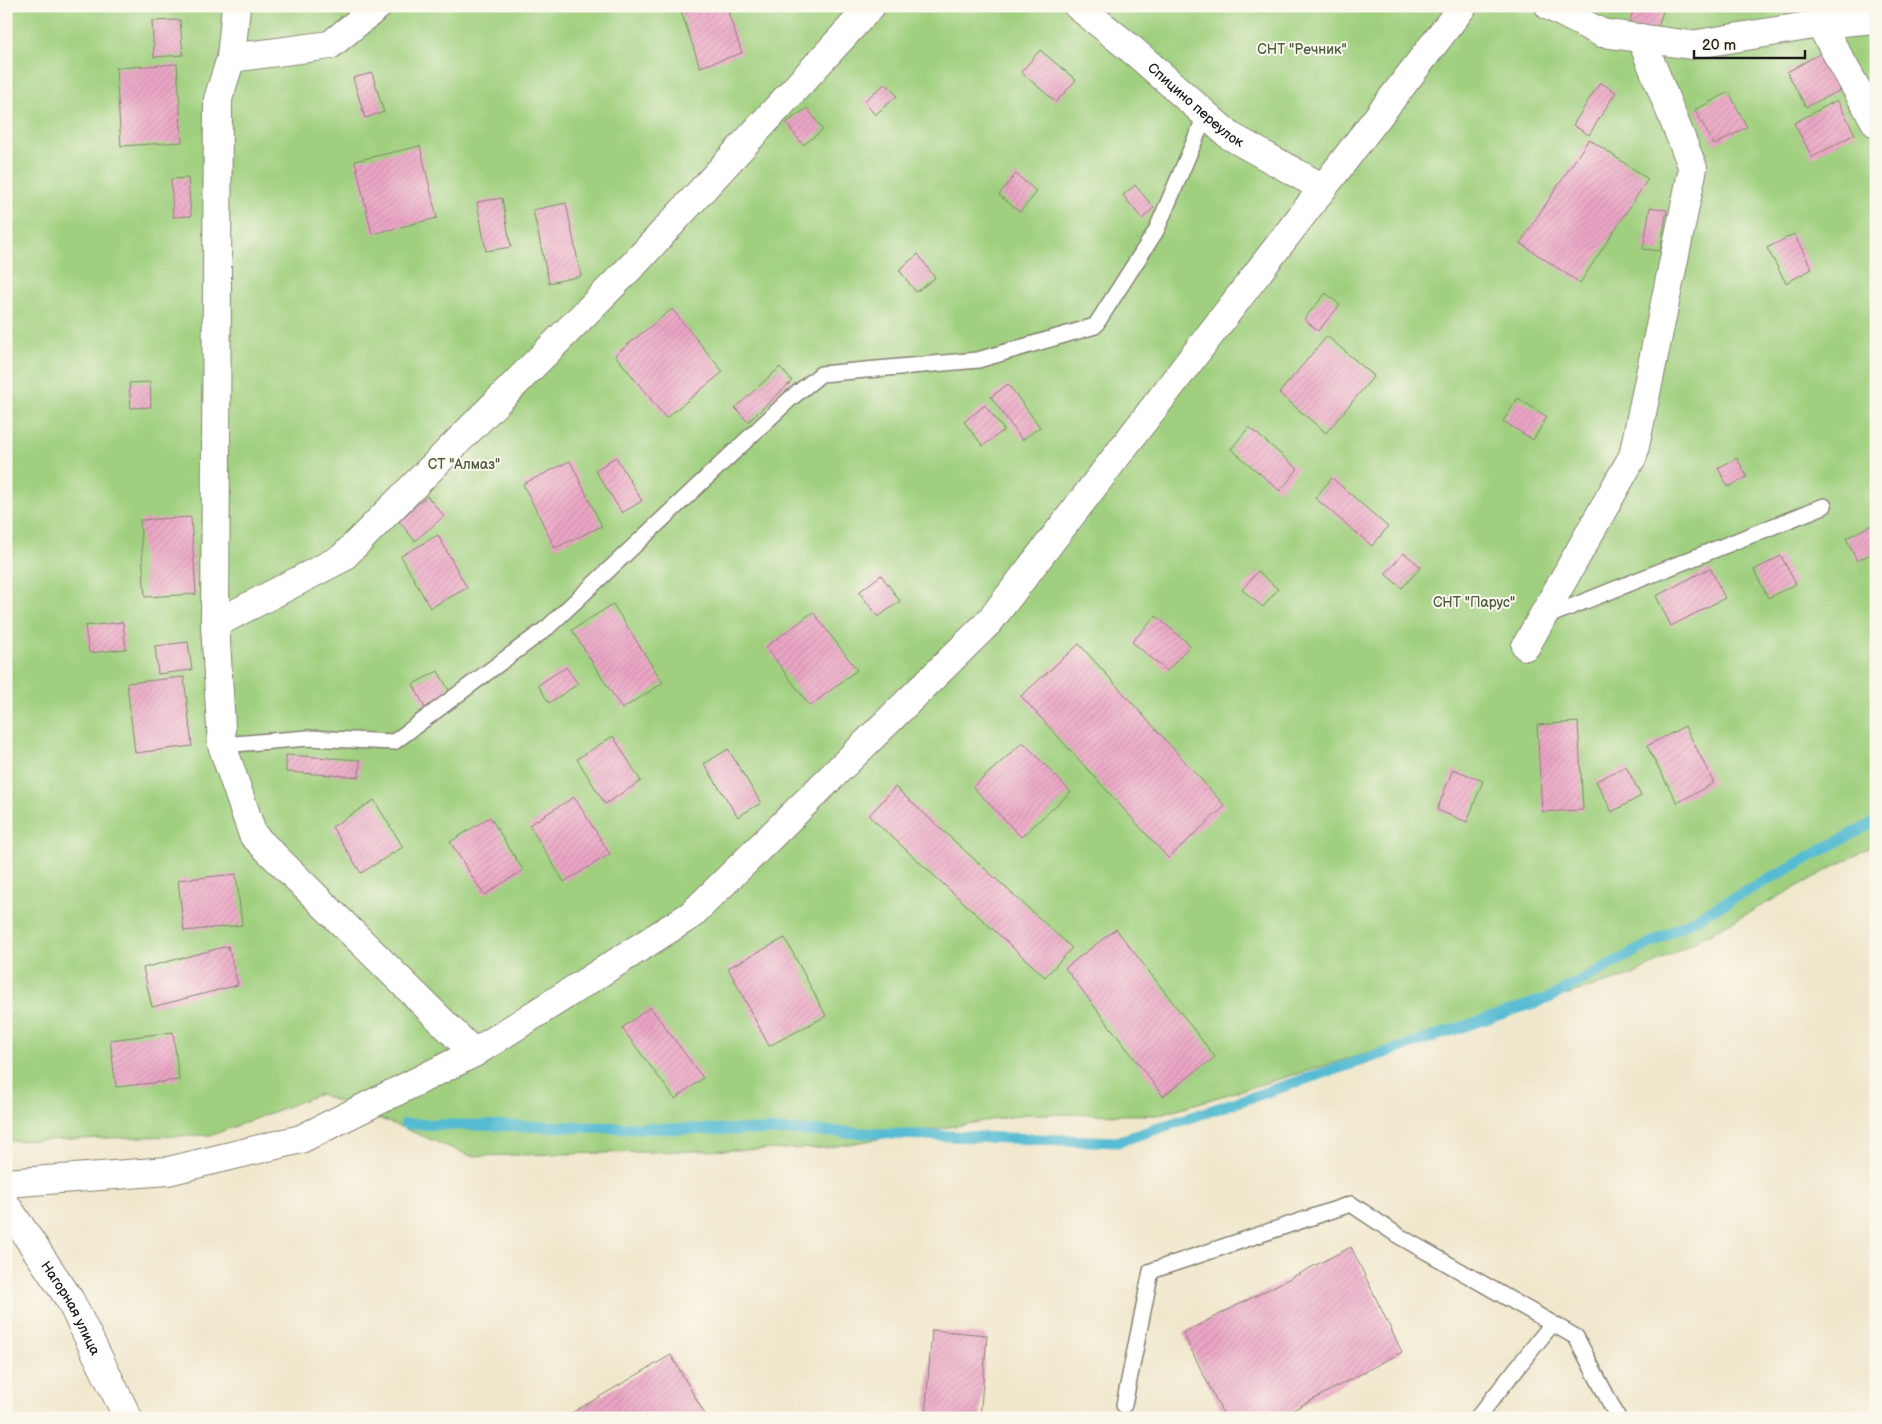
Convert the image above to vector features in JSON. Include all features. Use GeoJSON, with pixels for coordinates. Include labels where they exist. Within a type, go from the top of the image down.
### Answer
{"type":"FeatureCollection","features":[{"type":"Feature","properties":{"kind":"street"},"geometry":{"type":"LineString","coordinates":[[236,6],[231,58],[218,99],[215,624],[222,745],[253,835],[474,1054]]}},
{"type":"Feature","properties":{"kind":"street"},"geometry":{"type":"LineString","coordinates":[[231,58],[330,45],[378,6]]}},
{"type":"Feature","properties":{"kind":"street"},"geometry":{"type":"LineString","coordinates":[[215,624],[342,558],[636,262],[871,6]]}},
{"type":"Feature","properties":{"kind":"street","name":"Спицино переулок"},"geometry":{"type":"LineString","coordinates":[[1078,6],[1136,53],[1230,136],[1324,188]]}},
{"type":"Feature","properties":{"kind":"street"},"geometry":{"type":"LineString","coordinates":[[6,1183],[168,1171],[301,1139],[474,1054],[692,915],[989,622],[1463,6]]}},
{"type":"Feature","properties":{"kind":"street"},"geometry":{"type":"LineString","coordinates":[[1549,6],[1602,33],[1691,45],[1820,24],[1876,19]]}},
{"type":"Feature","properties":{"kind":"street"},"geometry":{"type":"LineString","coordinates":[[1820,24],[1876,123]]}},
{"type":"Feature","properties":{"kind":"street"},"geometry":{"type":"LineString","coordinates":[[1526,646],[1633,456],[1694,168],[1641,38]]}},
{"type":"Feature","properties":{"kind":"street","name":"Нагорная улица"},"geometry":{"type":"LineString","coordinates":[[6,1205],[70,1300],[128,1418]]}},
{"type":"Feature","properties":{"kind":"lane"},"geometry":{"type":"LineString","coordinates":[[222,745],[308,738],[394,742],[548,627],[790,399],[821,374],[978,360],[1094,326],[1156,231],[1206,114]]}},
{"type":"Feature","properties":{"kind":"lane"},"geometry":{"type":"LineString","coordinates":[[1541,619],[1824,506]]}},
{"type":"Feature","properties":{"kind":"lane"},"geometry":{"type":"LineString","coordinates":[[1124,1405],[1151,1270],[1351,1204],[1398,1236],[1576,1338],[1618,1418]]}},
{"type":"Feature","properties":{"kind":"lane"},"geometry":{"type":"LineString","coordinates":[[1477,1418],[1552,1324]]}},
{"type":"Feature","properties":{"kind":"green space"},"geometry":{"type":"Polygon","coordinates":[[[6,6],[1876,6],[1876,844],[1633,975],[1157,1115],[1026,1114],[825,1148],[471,1156],[320,1094],[212,1135],[6,1141],[6,6]]]}},
{"type":"Feature","properties":{"kind":"building"},"geometry":{"type":"Polygon","coordinates":[[[686,6],[726,6],[742,53],[700,67],[680,8],[686,6]]]}},
{"type":"Feature","properties":{"kind":"building"},"geometry":{"type":"Polygon","coordinates":[[[1635,6],[1665,6],[1655,35],[1628,26],[1635,6]]]}},
{"type":"Feature","properties":{"kind":"building"},"geometry":{"type":"Polygon","coordinates":[[[180,20],[183,55],[154,57],[152,21],[180,20]]]}},
{"type":"Feature","properties":{"kind":"building"},"geometry":{"type":"Polygon","coordinates":[[[1040,50],[1076,80],[1056,102],[1021,72],[1040,50]]]}},
{"type":"Feature","properties":{"kind":"building"},"geometry":{"type":"Polygon","coordinates":[[[1823,52],[1843,89],[1806,107],[1787,72],[1823,52]]]}},
{"type":"Feature","properties":{"kind":"building"},"geometry":{"type":"Polygon","coordinates":[[[177,64],[182,142],[121,146],[116,68],[177,64]]]}},
{"type":"Feature","properties":{"kind":"building"},"geometry":{"type":"Polygon","coordinates":[[[372,73],[384,112],[365,118],[353,78],[372,73]]]}},
{"type":"Feature","properties":{"kind":"building"},"geometry":{"type":"Polygon","coordinates":[[[1600,82],[1616,92],[1589,135],[1573,125],[1600,82]]]}},
{"type":"Feature","properties":{"kind":"building"},"geometry":{"type":"Polygon","coordinates":[[[886,83],[897,96],[875,115],[864,101],[886,83]]]}},
{"type":"Feature","properties":{"kind":"building"},"geometry":{"type":"Polygon","coordinates":[[[1729,92],[1747,127],[1714,145],[1695,110],[1729,92]]]}},
{"type":"Feature","properties":{"kind":"building"},"geometry":{"type":"Polygon","coordinates":[[[1837,100],[1855,134],[1812,157],[1794,123],[1837,100]]]}},
{"type":"Feature","properties":{"kind":"building"},"geometry":{"type":"Polygon","coordinates":[[[807,108],[823,130],[803,145],[786,123],[807,108]]]}},
{"type":"Feature","properties":{"kind":"building"},"geometry":{"type":"Polygon","coordinates":[[[1589,139],[1648,179],[1580,283],[1520,243],[1589,139]]]}},
{"type":"Feature","properties":{"kind":"building"},"geometry":{"type":"Polygon","coordinates":[[[420,146],[437,218],[372,234],[355,161],[420,146]]]}},
{"type":"Feature","properties":{"kind":"building"},"geometry":{"type":"Polygon","coordinates":[[[1016,174],[1037,192],[1020,212],[999,195],[1016,174]]]}},
{"type":"Feature","properties":{"kind":"building"},"geometry":{"type":"Polygon","coordinates":[[[188,178],[191,216],[173,217],[171,179],[188,178]]]}},
{"type":"Feature","properties":{"kind":"building"},"geometry":{"type":"Polygon","coordinates":[[[1135,185],[1154,208],[1142,219],[1123,195],[1135,185]]]}},
{"type":"Feature","properties":{"kind":"building"},"geometry":{"type":"Polygon","coordinates":[[[502,198],[511,247],[486,251],[477,202],[502,198]]]}},
{"type":"Feature","properties":{"kind":"building"},"geometry":{"type":"Polygon","coordinates":[[[566,203],[581,276],[549,283],[533,210],[566,203]]]}},
{"type":"Feature","properties":{"kind":"building"},"geometry":{"type":"Polygon","coordinates":[[[1650,207],[1667,210],[1660,251],[1643,249],[1650,207]]]}},
{"type":"Feature","properties":{"kind":"building"},"geometry":{"type":"Polygon","coordinates":[[[1794,234],[1812,269],[1786,283],[1767,248],[1794,234]]]}},
{"type":"Feature","properties":{"kind":"building"},"geometry":{"type":"Polygon","coordinates":[[[918,254],[935,278],[916,292],[899,270],[918,254]]]}},
{"type":"Feature","properties":{"kind":"building"},"geometry":{"type":"Polygon","coordinates":[[[1326,293],[1340,305],[1318,331],[1304,319],[1326,293]]]}},
{"type":"Feature","properties":{"kind":"building"},"geometry":{"type":"Polygon","coordinates":[[[672,309],[723,372],[666,418],[615,355],[672,309]]]}},
{"type":"Feature","properties":{"kind":"building"},"geometry":{"type":"Polygon","coordinates":[[[1327,336],[1374,376],[1326,433],[1279,393],[1327,336]]]}},
{"type":"Feature","properties":{"kind":"building"},"geometry":{"type":"Polygon","coordinates":[[[780,367],[792,381],[748,422],[735,408],[780,367]]]}},
{"type":"Feature","properties":{"kind":"building"},"geometry":{"type":"Polygon","coordinates":[[[150,382],[151,407],[131,408],[129,383],[150,382]]]}},
{"type":"Feature","properties":{"kind":"building"},"geometry":{"type":"Polygon","coordinates":[[[1008,384],[1040,427],[1022,440],[991,397],[1008,384]]]}},
{"type":"Feature","properties":{"kind":"building"},"geometry":{"type":"Polygon","coordinates":[[[1518,398],[1547,417],[1533,440],[1503,421],[1518,398]]]}},
{"type":"Feature","properties":{"kind":"building"},"geometry":{"type":"Polygon","coordinates":[[[985,405],[1004,430],[983,446],[964,422],[985,405]]]}},
{"type":"Feature","properties":{"kind":"building"},"geometry":{"type":"Polygon","coordinates":[[[1249,427],[1298,469],[1280,491],[1231,449],[1249,427]]]}},
{"type":"Feature","properties":{"kind":"building"},"geometry":{"type":"Polygon","coordinates":[[[616,457],[642,501],[622,513],[595,470],[616,457]]]}},
{"type":"Feature","properties":{"kind":"building"},"geometry":{"type":"Polygon","coordinates":[[[1737,458],[1747,477],[1728,487],[1718,468],[1737,458]]]}},
{"type":"Feature","properties":{"kind":"building"},"geometry":{"type":"Polygon","coordinates":[[[570,461],[602,526],[555,548],[523,484],[570,461]]]}},
{"type":"Feature","properties":{"kind":"building"},"geometry":{"type":"Polygon","coordinates":[[[1332,478],[1388,527],[1372,546],[1315,498],[1332,478]]]}},
{"type":"Feature","properties":{"kind":"building"},"geometry":{"type":"Polygon","coordinates":[[[427,496],[444,516],[415,541],[399,521],[427,496]]]}},
{"type":"Feature","properties":{"kind":"building"},"geometry":{"type":"Polygon","coordinates":[[[191,517],[196,594],[145,597],[140,520],[191,517]]]}},
{"type":"Feature","properties":{"kind":"building"},"geometry":{"type":"Polygon","coordinates":[[[1872,525],[1876,532],[1876,551],[1857,561],[1846,538],[1872,525]]]}},
{"type":"Feature","properties":{"kind":"building"},"geometry":{"type":"Polygon","coordinates":[[[438,535],[467,588],[430,608],[401,556],[438,535]]]}},
{"type":"Feature","properties":{"kind":"building"},"geometry":{"type":"Polygon","coordinates":[[[1404,553],[1421,567],[1402,588],[1385,574],[1404,553]]]}},
{"type":"Feature","properties":{"kind":"building"},"geometry":{"type":"Polygon","coordinates":[[[1781,556],[1796,584],[1768,598],[1754,570],[1781,556]]]}},
{"type":"Feature","properties":{"kind":"building"},"geometry":{"type":"Polygon","coordinates":[[[1710,568],[1725,598],[1671,626],[1656,596],[1710,568]]]}},
{"type":"Feature","properties":{"kind":"building"},"geometry":{"type":"Polygon","coordinates":[[[1258,571],[1278,589],[1263,607],[1242,590],[1258,571]]]}},
{"type":"Feature","properties":{"kind":"building"},"geometry":{"type":"Polygon","coordinates":[[[881,575],[900,601],[878,617],[859,592],[881,575]]]}},
{"type":"Feature","properties":{"kind":"building"},"geometry":{"type":"Polygon","coordinates":[[[613,604],[663,683],[622,709],[572,630],[613,604]]]}},
{"type":"Feature","properties":{"kind":"building"},"geometry":{"type":"Polygon","coordinates":[[[813,612],[857,670],[810,706],[766,647],[813,612]]]}},
{"type":"Feature","properties":{"kind":"building"},"geometry":{"type":"Polygon","coordinates":[[[1156,616],[1190,645],[1167,671],[1132,642],[1156,616]]]}},
{"type":"Feature","properties":{"kind":"building"},"geometry":{"type":"Polygon","coordinates":[[[123,622],[126,649],[89,653],[85,626],[123,622]]]}},
{"type":"Feature","properties":{"kind":"building"},"geometry":{"type":"Polygon","coordinates":[[[188,642],[192,670],[158,674],[155,646],[188,642]]]}},
{"type":"Feature","properties":{"kind":"building"},"geometry":{"type":"Polygon","coordinates":[[[1079,644],[1225,806],[1168,858],[1021,696],[1079,644]]]}},
{"type":"Feature","properties":{"kind":"building"},"geometry":{"type":"Polygon","coordinates":[[[566,667],[578,684],[549,703],[538,685],[566,667]]]}},
{"type":"Feature","properties":{"kind":"building"},"geometry":{"type":"Polygon","coordinates":[[[438,671],[451,694],[425,708],[413,684],[438,671]]]}},
{"type":"Feature","properties":{"kind":"building"},"geometry":{"type":"Polygon","coordinates":[[[184,677],[192,746],[135,753],[127,683],[184,677]]]}},
{"type":"Feature","properties":{"kind":"building"},"geometry":{"type":"Polygon","coordinates":[[[1578,722],[1583,810],[1542,812],[1537,725],[1578,722]]]}},
{"type":"Feature","properties":{"kind":"building"},"geometry":{"type":"Polygon","coordinates":[[[1685,726],[1714,783],[1677,803],[1647,746],[1685,726]]]}},
{"type":"Feature","properties":{"kind":"building"},"geometry":{"type":"Polygon","coordinates":[[[613,736],[641,781],[605,804],[577,759],[613,736]]]}},
{"type":"Feature","properties":{"kind":"building"},"geometry":{"type":"Polygon","coordinates":[[[1023,742],[1071,792],[1021,837],[973,787],[1023,742]]]}},
{"type":"Feature","properties":{"kind":"building"},"geometry":{"type":"Polygon","coordinates":[[[728,749],[761,803],[738,817],[704,764],[728,749]]]}},
{"type":"Feature","properties":{"kind":"building"},"geometry":{"type":"Polygon","coordinates":[[[286,755],[360,760],[359,777],[286,772],[286,755]]]}},
{"type":"Feature","properties":{"kind":"building"},"geometry":{"type":"Polygon","coordinates":[[[1626,766],[1641,796],[1612,812],[1596,781],[1626,766]]]}},
{"type":"Feature","properties":{"kind":"building"},"geometry":{"type":"Polygon","coordinates":[[[1453,769],[1483,781],[1467,822],[1437,810],[1453,769]]]}},
{"type":"Feature","properties":{"kind":"building"},"geometry":{"type":"Polygon","coordinates":[[[895,787],[1072,948],[1045,977],[869,816],[895,787]]]}},
{"type":"Feature","properties":{"kind":"building"},"geometry":{"type":"Polygon","coordinates":[[[574,797],[610,854],[564,882],[529,825],[574,797]]]}},
{"type":"Feature","properties":{"kind":"building"},"geometry":{"type":"Polygon","coordinates":[[[374,800],[403,847],[361,873],[332,827],[374,800]]]}},
{"type":"Feature","properties":{"kind":"building"},"geometry":{"type":"Polygon","coordinates":[[[490,817],[523,870],[484,895],[450,842],[490,817]]]}},
{"type":"Feature","properties":{"kind":"building"},"geometry":{"type":"Polygon","coordinates":[[[236,874],[242,925],[184,931],[178,880],[236,874]]]}},
{"type":"Feature","properties":{"kind":"building"},"geometry":{"type":"Polygon","coordinates":[[[1116,929],[1215,1057],[1163,1096],[1065,968],[1116,929]]]}},
{"type":"Feature","properties":{"kind":"building"},"geometry":{"type":"Polygon","coordinates":[[[785,938],[826,1016],[769,1046],[728,968],[785,938]]]}},
{"type":"Feature","properties":{"kind":"building"},"geometry":{"type":"Polygon","coordinates":[[[228,946],[238,985],[152,1007],[143,968],[228,946]]]}},
{"type":"Feature","properties":{"kind":"building"},"geometry":{"type":"Polygon","coordinates":[[[650,1007],[703,1078],[675,1099],[622,1028],[650,1007]]]}},
{"type":"Feature","properties":{"kind":"building"},"geometry":{"type":"Polygon","coordinates":[[[173,1032],[179,1080],[116,1087],[110,1040],[173,1032]]]}},
{"type":"Feature","properties":{"kind":"building"},"geometry":{"type":"Polygon","coordinates":[[[1351,1247],[1402,1352],[1278,1418],[1225,1418],[1183,1333],[1351,1247]]]}},
{"type":"Feature","properties":{"kind":"building"},"geometry":{"type":"Polygon","coordinates":[[[6,1305],[11,1305],[11,1386],[6,1385],[6,1305]]]}},
{"type":"Feature","properties":{"kind":"building"},"geometry":{"type":"Polygon","coordinates":[[[932,1330],[987,1335],[980,1418],[925,1418],[932,1330]]]}},
{"type":"Feature","properties":{"kind":"building"},"geometry":{"type":"Polygon","coordinates":[[[671,1355],[707,1418],[563,1418],[671,1355]]]}},
{"type":"Feature","properties":{"kind":"waterway"},"geometry":{"type":"LineString","coordinates":[[405,1124],[811,1131],[1117,1142],[1549,998],[1876,821]]}},
{"type":"Feature","properties":{"kind":"park label","name":"СНТ \"Речник\""},"geometry":{"type":"Point","coordinates":[1302,49]}},
{"type":"Feature","properties":{"kind":"park label","name":"СТ \"Алмаз\""},"geometry":{"type":"Point","coordinates":[464,464]}},
{"type":"Feature","properties":{"kind":"park label","name":"СНТ \"Парус\""},"geometry":{"type":"Point","coordinates":[1474,602]}}]}
